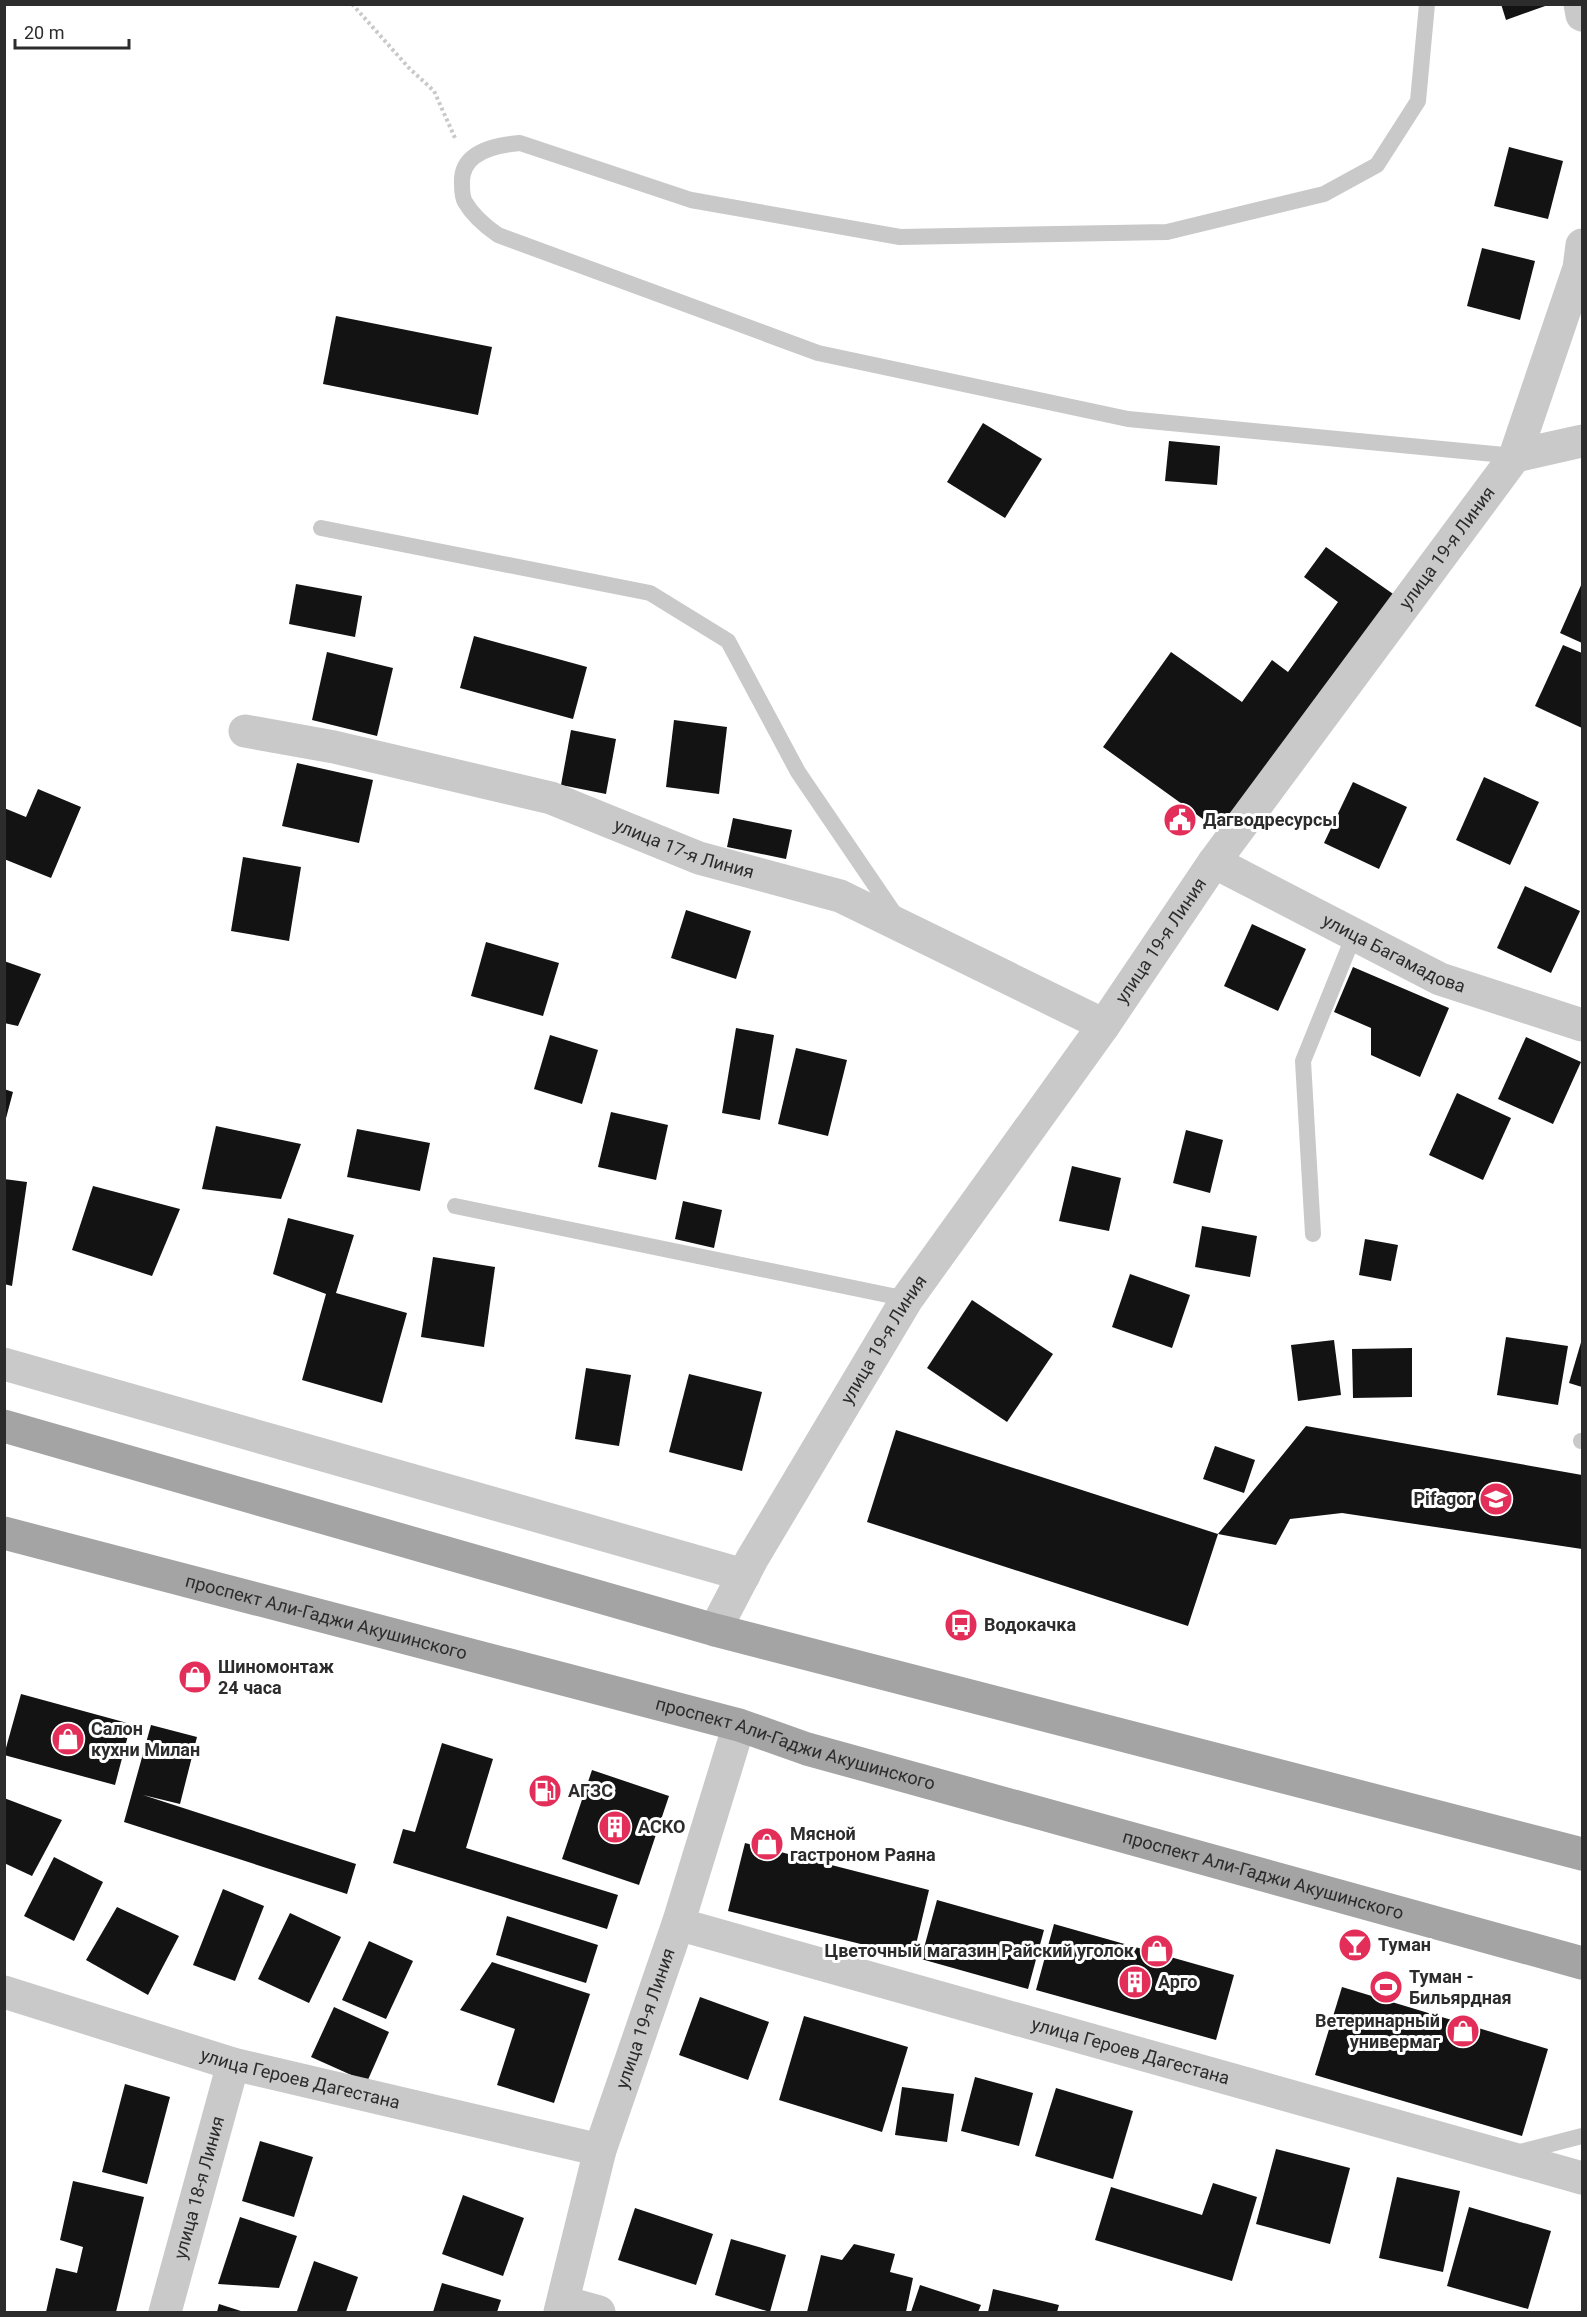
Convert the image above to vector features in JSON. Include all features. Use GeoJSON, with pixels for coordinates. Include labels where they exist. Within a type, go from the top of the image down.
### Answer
{"type":"FeatureCollection","features":[{"type":"Feature","properties":{"kind":"main road"},"geometry":{"type":"LineString","coordinates":[[4,1426],[715,1630],[1582,1854]]}},
{"type":"Feature","properties":{"kind":"main road","name":"проспект Али-Гаджи Акушинского"},"geometry":{"type":"LineString","coordinates":[[4,1533],[739,1725],[807,1749],[1582,1963]]}},
{"type":"Feature","properties":{"kind":"street"},"geometry":{"type":"LineString","coordinates":[[1580,4],[1582,15]]}},
{"type":"Feature","properties":{"kind":"street","name":"улица 19-я Линия"},"geometry":{"type":"LineString","coordinates":[[715,1630],[744,1575],[907,1299],[1104,1025],[1214,862],[1515,456],[1579,268],[1582,245]]}},
{"type":"Feature","properties":{"kind":"street"},"geometry":{"type":"LineString","coordinates":[[1515,456],[1582,441]]}},
{"type":"Feature","properties":{"kind":"street","name":"улица 17-я Линия"},"geometry":{"type":"LineString","coordinates":[[245,731],[334,747],[551,798],[699,858],[840,896],[1104,1025]]}},
{"type":"Feature","properties":{"kind":"street","name":"улица Багамадова"},"geometry":{"type":"LineString","coordinates":[[1214,862],[1440,979],[1582,1025]]}},
{"type":"Feature","properties":{"kind":"street"},"geometry":{"type":"LineString","coordinates":[[4,1364],[744,1575]]}},
{"type":"Feature","properties":{"kind":"street","name":"улица 19-я Линия"},"geometry":{"type":"LineString","coordinates":[[562,2307],[600,2150],[678,1924],[739,1725]]}},
{"type":"Feature","properties":{"kind":"street","name":"улица Героев Дагестана"},"geometry":{"type":"LineString","coordinates":[[678,1924],[1582,2178]]}},
{"type":"Feature","properties":{"kind":"street","name":"улица Героев Дагестана"},"geometry":{"type":"LineString","coordinates":[[4,1992],[233,2064],[600,2150]]}},
{"type":"Feature","properties":{"kind":"street","name":"улица 18-я Линия"},"geometry":{"type":"LineString","coordinates":[[165,2313],[233,2064]]}},
{"type":"Feature","properties":{"kind":"street"},"geometry":{"type":"LineString","coordinates":[[562,2307],[599,2313]]}},
{"type":"Feature","properties":{"kind":"lane"},"geometry":{"type":"LineString","coordinates":[[1427,4],[1418,101],[1377,165],[1324,194],[1167,232],[900,237],[691,200],[520,143],[498,144],[483,150],[467,163],[462,180],[463,200],[479,220],[498,235],[818,353],[1128,419],[1515,456]]}},
{"type":"Feature","properties":{"kind":"lane"},"geometry":{"type":"LineString","coordinates":[[321,528],[650,593],[728,641],[798,772],[904,927]]}},
{"type":"Feature","properties":{"kind":"lane"},"geometry":{"type":"LineString","coordinates":[[1313,1234],[1303,1061],[1354,935]]}},
{"type":"Feature","properties":{"kind":"lane"},"geometry":{"type":"LineString","coordinates":[[455,1206],[907,1299]]}},
{"type":"Feature","properties":{"kind":"lane"},"geometry":{"type":"LineString","coordinates":[[1503,2156],[1582,2136]]}},
{"type":"Feature","properties":{"kind":"path"},"geometry":{"type":"LineString","coordinates":[[352,4],[409,68],[434,91],[467,163]]}},
{"type":"Feature","properties":{"kind":"building"},"geometry":{"type":"Polygon","coordinates":[[[1501,4],[1548,4],[1548,5],[1506,20],[1501,4]]]}},
{"type":"Feature","properties":{"kind":"building"},"geometry":{"type":"Polygon","coordinates":[[[1509,147],[1563,161],[1548,219],[1494,206],[1509,147]]]}},
{"type":"Feature","properties":{"kind":"building"},"geometry":{"type":"Polygon","coordinates":[[[1482,248],[1535,261],[1520,320],[1467,306],[1482,248]]]}},
{"type":"Feature","properties":{"kind":"building"},"geometry":{"type":"Polygon","coordinates":[[[336,316],[492,347],[478,415],[323,384],[336,316]]]}},
{"type":"Feature","properties":{"kind":"building"},"geometry":{"type":"Polygon","coordinates":[[[983,423],[1042,459],[1005,518],[947,482],[983,423]]]}},
{"type":"Feature","properties":{"kind":"building"},"geometry":{"type":"Polygon","coordinates":[[[1169,441],[1220,446],[1217,485],[1165,481],[1169,441]]]}},
{"type":"Feature","properties":{"kind":"building"},"geometry":{"type":"Polygon","coordinates":[[[1326,547],[1396,596],[1225,835],[1103,747],[1171,652],[1242,702],[1272,660],[1288,672],[1338,602],[1304,577],[1326,547]]]}},
{"type":"Feature","properties":{"kind":"building"},"geometry":{"type":"Polygon","coordinates":[[[1582,583],[1582,643],[1560,633],[1582,583]]]}},
{"type":"Feature","properties":{"kind":"building"},"geometry":{"type":"Polygon","coordinates":[[[296,584],[362,596],[355,637],[289,624],[296,584]]]}},
{"type":"Feature","properties":{"kind":"building"},"geometry":{"type":"Polygon","coordinates":[[[474,636],[587,667],[573,719],[460,688],[474,636]]]}},
{"type":"Feature","properties":{"kind":"building"},"geometry":{"type":"Polygon","coordinates":[[[1563,645],[1582,653],[1582,728],[1535,706],[1563,645]]]}},
{"type":"Feature","properties":{"kind":"building"},"geometry":{"type":"Polygon","coordinates":[[[327,652],[393,668],[377,736],[312,720],[327,652]]]}},
{"type":"Feature","properties":{"kind":"building"},"geometry":{"type":"Polygon","coordinates":[[[674,720],[727,727],[719,794],[666,787],[674,720]]]}},
{"type":"Feature","properties":{"kind":"building"},"geometry":{"type":"Polygon","coordinates":[[[571,730],[616,739],[606,794],[561,785],[571,730]]]}},
{"type":"Feature","properties":{"kind":"building"},"geometry":{"type":"Polygon","coordinates":[[[297,763],[373,780],[359,843],[282,826],[297,763]]]}},
{"type":"Feature","properties":{"kind":"building"},"geometry":{"type":"Polygon","coordinates":[[[1484,777],[1539,802],[1510,865],[1456,840],[1484,777]]]}},
{"type":"Feature","properties":{"kind":"building"},"geometry":{"type":"Polygon","coordinates":[[[1353,782],[1407,807],[1379,869],[1324,843],[1353,782]]]}},
{"type":"Feature","properties":{"kind":"building"},"geometry":{"type":"Polygon","coordinates":[[[38,789],[81,807],[51,878],[4,859],[4,808],[26,817],[38,789]]]}},
{"type":"Feature","properties":{"kind":"building"},"geometry":{"type":"Polygon","coordinates":[[[733,818],[792,830],[786,859],[727,847],[733,818]]]}},
{"type":"Feature","properties":{"kind":"building"},"geometry":{"type":"Polygon","coordinates":[[[243,857],[301,867],[289,941],[231,931],[243,857]]]}},
{"type":"Feature","properties":{"kind":"building"},"geometry":{"type":"Polygon","coordinates":[[[1525,886],[1580,911],[1551,973],[1497,948],[1525,886]]]}},
{"type":"Feature","properties":{"kind":"building"},"geometry":{"type":"Polygon","coordinates":[[[686,910],[751,931],[736,979],[671,958],[686,910]]]}},
{"type":"Feature","properties":{"kind":"building"},"geometry":{"type":"Polygon","coordinates":[[[1252,924],[1306,949],[1278,1011],[1224,986],[1252,924]]]}},
{"type":"Feature","properties":{"kind":"building"},"geometry":{"type":"Polygon","coordinates":[[[486,942],[559,963],[543,1016],[471,996],[486,942]]]}},
{"type":"Feature","properties":{"kind":"building"},"geometry":{"type":"Polygon","coordinates":[[[4,961],[41,974],[18,1026],[4,1023],[4,961]]]}},
{"type":"Feature","properties":{"kind":"building"},"geometry":{"type":"Polygon","coordinates":[[[1353,967],[1449,1008],[1420,1077],[1371,1055],[1371,1028],[1334,1012],[1353,967]]]}},
{"type":"Feature","properties":{"kind":"building"},"geometry":{"type":"Polygon","coordinates":[[[736,1028],[774,1035],[760,1120],[722,1113],[736,1028]]]}},
{"type":"Feature","properties":{"kind":"building"},"geometry":{"type":"Polygon","coordinates":[[[550,1035],[598,1050],[582,1104],[534,1089],[550,1035]]]}},
{"type":"Feature","properties":{"kind":"building"},"geometry":{"type":"Polygon","coordinates":[[[1526,1037],[1581,1062],[1553,1124],[1498,1099],[1526,1037]]]}},
{"type":"Feature","properties":{"kind":"building"},"geometry":{"type":"Polygon","coordinates":[[[796,1048],[847,1060],[828,1136],[778,1124],[796,1048]]]}},
{"type":"Feature","properties":{"kind":"building"},"geometry":{"type":"Polygon","coordinates":[[[4,1089],[13,1092],[5,1122],[4,1122],[4,1089]]]}},
{"type":"Feature","properties":{"kind":"building"},"geometry":{"type":"Polygon","coordinates":[[[1457,1093],[1511,1118],[1483,1180],[1429,1155],[1457,1093]]]}},
{"type":"Feature","properties":{"kind":"building"},"geometry":{"type":"Polygon","coordinates":[[[611,1112],[668,1125],[656,1180],[598,1167],[611,1112]]]}},
{"type":"Feature","properties":{"kind":"building"},"geometry":{"type":"Polygon","coordinates":[[[216,1126],[301,1144],[281,1199],[202,1189],[216,1126]]]}},
{"type":"Feature","properties":{"kind":"building"},"geometry":{"type":"Polygon","coordinates":[[[357,1129],[430,1143],[420,1191],[347,1177],[357,1129]]]}},
{"type":"Feature","properties":{"kind":"building"},"geometry":{"type":"Polygon","coordinates":[[[1186,1130],[1223,1140],[1210,1193],[1173,1183],[1186,1130]]]}},
{"type":"Feature","properties":{"kind":"building"},"geometry":{"type":"Polygon","coordinates":[[[1072,1166],[1121,1178],[1109,1231],[1059,1221],[1072,1166]]]}},
{"type":"Feature","properties":{"kind":"building"},"geometry":{"type":"Polygon","coordinates":[[[4,1179],[27,1182],[12,1286],[4,1284],[4,1179]]]}},
{"type":"Feature","properties":{"kind":"building"},"geometry":{"type":"Polygon","coordinates":[[[93,1186],[180,1209],[152,1276],[72,1250],[93,1186]]]}},
{"type":"Feature","properties":{"kind":"building"},"geometry":{"type":"Polygon","coordinates":[[[683,1201],[722,1210],[714,1248],[675,1239],[683,1201]]]}},
{"type":"Feature","properties":{"kind":"building"},"geometry":{"type":"Polygon","coordinates":[[[288,1218],[354,1235],[336,1293],[407,1313],[382,1403],[302,1380],[326,1294],[273,1274],[288,1218]]]}},
{"type":"Feature","properties":{"kind":"building"},"geometry":{"type":"Polygon","coordinates":[[[1202,1226],[1257,1236],[1250,1277],[1195,1267],[1202,1226]]]}},
{"type":"Feature","properties":{"kind":"building"},"geometry":{"type":"Polygon","coordinates":[[[1365,1239],[1398,1245],[1391,1281],[1359,1275],[1365,1239]]]}},
{"type":"Feature","properties":{"kind":"building"},"geometry":{"type":"Polygon","coordinates":[[[433,1257],[495,1267],[484,1347],[421,1337],[433,1257]]]}},
{"type":"Feature","properties":{"kind":"building"},"geometry":{"type":"Polygon","coordinates":[[[1130,1274],[1190,1295],[1172,1348],[1112,1327],[1130,1274]]]}},
{"type":"Feature","properties":{"kind":"building"},"geometry":{"type":"Polygon","coordinates":[[[972,1300],[1053,1354],[1007,1422],[927,1368],[972,1300]]]}},
{"type":"Feature","properties":{"kind":"building"},"geometry":{"type":"Polygon","coordinates":[[[1506,1337],[1568,1346],[1558,1405],[1497,1395],[1506,1337]]]}},
{"type":"Feature","properties":{"kind":"building"},"geometry":{"type":"Polygon","coordinates":[[[1582,1339],[1582,1387],[1569,1383],[1582,1339]]]}},
{"type":"Feature","properties":{"kind":"building"},"geometry":{"type":"Polygon","coordinates":[[[1334,1340],[1341,1395],[1298,1401],[1291,1345],[1334,1340]]]}},
{"type":"Feature","properties":{"kind":"building"},"geometry":{"type":"Polygon","coordinates":[[[1412,1348],[1412,1397],[1353,1398],[1352,1349],[1412,1348]]]}},
{"type":"Feature","properties":{"kind":"building"},"geometry":{"type":"Polygon","coordinates":[[[586,1368],[631,1375],[619,1446],[575,1439],[586,1368]]]}},
{"type":"Feature","properties":{"kind":"building"},"geometry":{"type":"Polygon","coordinates":[[[689,1374],[762,1392],[742,1471],[669,1452],[689,1374]]]}},
{"type":"Feature","properties":{"kind":"building"},"geometry":{"type":"Polygon","coordinates":[[[1306,1426],[1582,1475],[1582,1549],[1342,1513],[1290,1519],[1276,1545],[1218,1534],[1306,1426]]]}},
{"type":"Feature","properties":{"kind":"building"},"geometry":{"type":"Polygon","coordinates":[[[896,1430],[1218,1534],[1188,1626],[867,1522],[896,1430]]]}},
{"type":"Feature","properties":{"kind":"building"},"geometry":{"type":"Polygon","coordinates":[[[1215,1446],[1255,1460],[1244,1493],[1203,1479],[1215,1446]]]}},
{"type":"Feature","properties":{"kind":"building","name":"Салон кухни Милан"},"geometry":{"type":"Polygon","coordinates":[[[21,1694],[131,1724],[115,1785],[4,1755],[21,1694]]]}},
{"type":"Feature","properties":{"kind":"building"},"geometry":{"type":"Polygon","coordinates":[[[151,1725],[197,1737],[180,1804],[143,1795],[356,1864],[347,1894],[124,1822],[151,1725]]]}},
{"type":"Feature","properties":{"kind":"building"},"geometry":{"type":"Polygon","coordinates":[[[442,1743],[493,1759],[466,1848],[618,1895],[607,1929],[393,1863],[403,1829],[415,1832],[442,1743]]]}},
{"type":"Feature","properties":{"kind":"building","name":"АСКО"},"geometry":{"type":"Polygon","coordinates":[[[592,1770],[669,1796],[639,1885],[562,1859],[592,1770]]]}},
{"type":"Feature","properties":{"kind":"building"},"geometry":{"type":"Polygon","coordinates":[[[4,1798],[62,1820],[32,1876],[4,1863],[4,1798]]]}},
{"type":"Feature","properties":{"kind":"building"},"geometry":{"type":"Polygon","coordinates":[[[745,1843],[929,1890],[913,1957],[728,1911],[745,1843]]]}},
{"type":"Feature","properties":{"kind":"building"},"geometry":{"type":"Polygon","coordinates":[[[54,1857],[103,1882],[74,1941],[24,1916],[54,1857]]]}},
{"type":"Feature","properties":{"kind":"building"},"geometry":{"type":"Polygon","coordinates":[[[223,1889],[264,1906],[235,1981],[193,1965],[223,1889]]]}},
{"type":"Feature","properties":{"kind":"building"},"geometry":{"type":"Polygon","coordinates":[[[937,1900],[1044,1930],[1028,1989],[921,1959],[937,1900]]]}},
{"type":"Feature","properties":{"kind":"building"},"geometry":{"type":"Polygon","coordinates":[[[117,1907],[179,1936],[148,1995],[86,1960],[117,1907]]]}},
{"type":"Feature","properties":{"kind":"building"},"geometry":{"type":"Polygon","coordinates":[[[290,1913],[341,1937],[309,2003],[258,1979],[290,1913]]]}},
{"type":"Feature","properties":{"kind":"building"},"geometry":{"type":"Polygon","coordinates":[[[507,1916],[598,1945],[586,1983],[496,1955],[507,1916]]]}},
{"type":"Feature","properties":{"kind":"building","name":"Арго"},"geometry":{"type":"Polygon","coordinates":[[[1054,1924],[1234,1975],[1216,2040],[1036,1990],[1054,1924]]]}},
{"type":"Feature","properties":{"kind":"building"},"geometry":{"type":"Polygon","coordinates":[[[369,1941],[413,1961],[386,2019],[342,2000],[369,1941]]]}},
{"type":"Feature","properties":{"kind":"building"},"geometry":{"type":"Polygon","coordinates":[[[492,1962],[590,1994],[554,2103],[497,2085],[515,2029],[460,2010],[492,1962]]]}},
{"type":"Feature","properties":{"kind":"building"},"geometry":{"type":"Polygon","coordinates":[[[1342,1987],[1548,2049],[1522,2136],[1315,2075],[1342,1987]]]}},
{"type":"Feature","properties":{"kind":"building"},"geometry":{"type":"Polygon","coordinates":[[[700,1997],[769,2022],[748,2080],[679,2055],[700,1997]]]}},
{"type":"Feature","properties":{"kind":"building"},"geometry":{"type":"Polygon","coordinates":[[[334,2007],[389,2032],[367,2082],[311,2057],[334,2007]]]}},
{"type":"Feature","properties":{"kind":"building"},"geometry":{"type":"Polygon","coordinates":[[[804,2016],[908,2047],[882,2132],[779,2100],[804,2016]]]}},
{"type":"Feature","properties":{"kind":"building"},"geometry":{"type":"Polygon","coordinates":[[[975,2077],[1033,2093],[1019,2146],[961,2131],[975,2077]]]}},
{"type":"Feature","properties":{"kind":"building"},"geometry":{"type":"Polygon","coordinates":[[[125,2084],[170,2097],[147,2184],[102,2172],[125,2084]]]}},
{"type":"Feature","properties":{"kind":"building"},"geometry":{"type":"Polygon","coordinates":[[[902,2087],[954,2094],[947,2142],[895,2135],[902,2087]]]}},
{"type":"Feature","properties":{"kind":"building"},"geometry":{"type":"Polygon","coordinates":[[[1056,2088],[1133,2111],[1113,2179],[1035,2156],[1056,2088]]]}},
{"type":"Feature","properties":{"kind":"building"},"geometry":{"type":"Polygon","coordinates":[[[260,2141],[313,2157],[294,2217],[242,2201],[260,2141]]]}},
{"type":"Feature","properties":{"kind":"building"},"geometry":{"type":"Polygon","coordinates":[[[1276,2149],[1350,2168],[1330,2244],[1256,2224],[1276,2149]]]}},
{"type":"Feature","properties":{"kind":"building"},"geometry":{"type":"Polygon","coordinates":[[[1397,2177],[1460,2191],[1443,2272],[1379,2258],[1397,2177]]]}},
{"type":"Feature","properties":{"kind":"building"},"geometry":{"type":"Polygon","coordinates":[[[73,2181],[144,2197],[116,2312],[46,2312],[56,2268],[77,2273],[83,2247],[60,2240],[73,2181]]]}},
{"type":"Feature","properties":{"kind":"building"},"geometry":{"type":"Polygon","coordinates":[[[1213,2183],[1257,2197],[1232,2281],[1095,2240],[1111,2187],[1202,2215],[1213,2183]]]}},
{"type":"Feature","properties":{"kind":"building"},"geometry":{"type":"Polygon","coordinates":[[[463,2195],[524,2218],[503,2276],[442,2254],[463,2195]]]}},
{"type":"Feature","properties":{"kind":"building"},"geometry":{"type":"Polygon","coordinates":[[[1469,2207],[1551,2231],[1528,2309],[1447,2286],[1469,2207]]]}},
{"type":"Feature","properties":{"kind":"building"},"geometry":{"type":"Polygon","coordinates":[[[635,2208],[713,2234],[696,2285],[618,2260],[635,2208]]]}},
{"type":"Feature","properties":{"kind":"building"},"geometry":{"type":"Polygon","coordinates":[[[240,2217],[297,2236],[279,2288],[218,2284],[240,2217]]]}},
{"type":"Feature","properties":{"kind":"building"},"geometry":{"type":"Polygon","coordinates":[[[731,2239],[786,2255],[770,2312],[715,2295],[731,2239]]]}},
{"type":"Feature","properties":{"kind":"building"},"geometry":{"type":"Polygon","coordinates":[[[854,2244],[895,2254],[890,2272],[913,2278],[906,2312],[807,2312],[821,2255],[842,2260],[854,2244]]]}},
{"type":"Feature","properties":{"kind":"building"},"geometry":{"type":"Polygon","coordinates":[[[314,2261],[358,2277],[346,2312],[297,2311],[314,2261]]]}},
{"type":"Feature","properties":{"kind":"building"},"geometry":{"type":"Polygon","coordinates":[[[442,2283],[501,2300],[497,2312],[433,2312],[442,2283]]]}},
{"type":"Feature","properties":{"kind":"building"},"geometry":{"type":"Polygon","coordinates":[[[920,2285],[981,2305],[978,2312],[911,2312],[920,2285]]]}},
{"type":"Feature","properties":{"kind":"building"},"geometry":{"type":"Polygon","coordinates":[[[993,2289],[1059,2305],[1057,2312],[988,2312],[993,2289]]]}},
{"type":"Feature","properties":{"kind":"building"},"geometry":{"type":"Polygon","coordinates":[[[219,2304],[244,2312],[217,2312],[219,2304]]]}},
{"type":"Feature","properties":{"kind":"place","name":"Дагводресурсы"},"geometry":{"type":"Point","coordinates":[1180,820]}},
{"type":"Feature","properties":{"kind":"place","name":"Pifagor"},"geometry":{"type":"Point","coordinates":[1496,1499]}},
{"type":"Feature","properties":{"kind":"place","name":"Водокачка"},"geometry":{"type":"Point","coordinates":[961,1625]}},
{"type":"Feature","properties":{"kind":"place","name":"Шиномонтаж 24 часа"},"geometry":{"type":"Point","coordinates":[195,1677]}},
{"type":"Feature","properties":{"kind":"place","name":"Салон кухни Милан"},"geometry":{"type":"Point","coordinates":[68,1739]}},
{"type":"Feature","properties":{"kind":"place","name":"АГЗС"},"geometry":{"type":"Point","coordinates":[545,1791]}},
{"type":"Feature","properties":{"kind":"place","name":"АСКО"},"geometry":{"type":"Point","coordinates":[615,1827]}},
{"type":"Feature","properties":{"kind":"place","name":"Мясной гастроном Раяна"},"geometry":{"type":"Point","coordinates":[767,1844]}},
{"type":"Feature","properties":{"kind":"place","name":"Туман"},"geometry":{"type":"Point","coordinates":[1355,1945]}},
{"type":"Feature","properties":{"kind":"place","name":"Цветочный магазин Райский уголок"},"geometry":{"type":"Point","coordinates":[1157,1951]}},
{"type":"Feature","properties":{"kind":"place","name":"Арго"},"geometry":{"type":"Point","coordinates":[1135,1982]}},
{"type":"Feature","properties":{"kind":"place","name":"Туман - Бильярдная"},"geometry":{"type":"Point","coordinates":[1386,1987]}},
{"type":"Feature","properties":{"kind":"place","name":"Ветеринарный универмаг"},"geometry":{"type":"Point","coordinates":[1463,2031]}}]}
